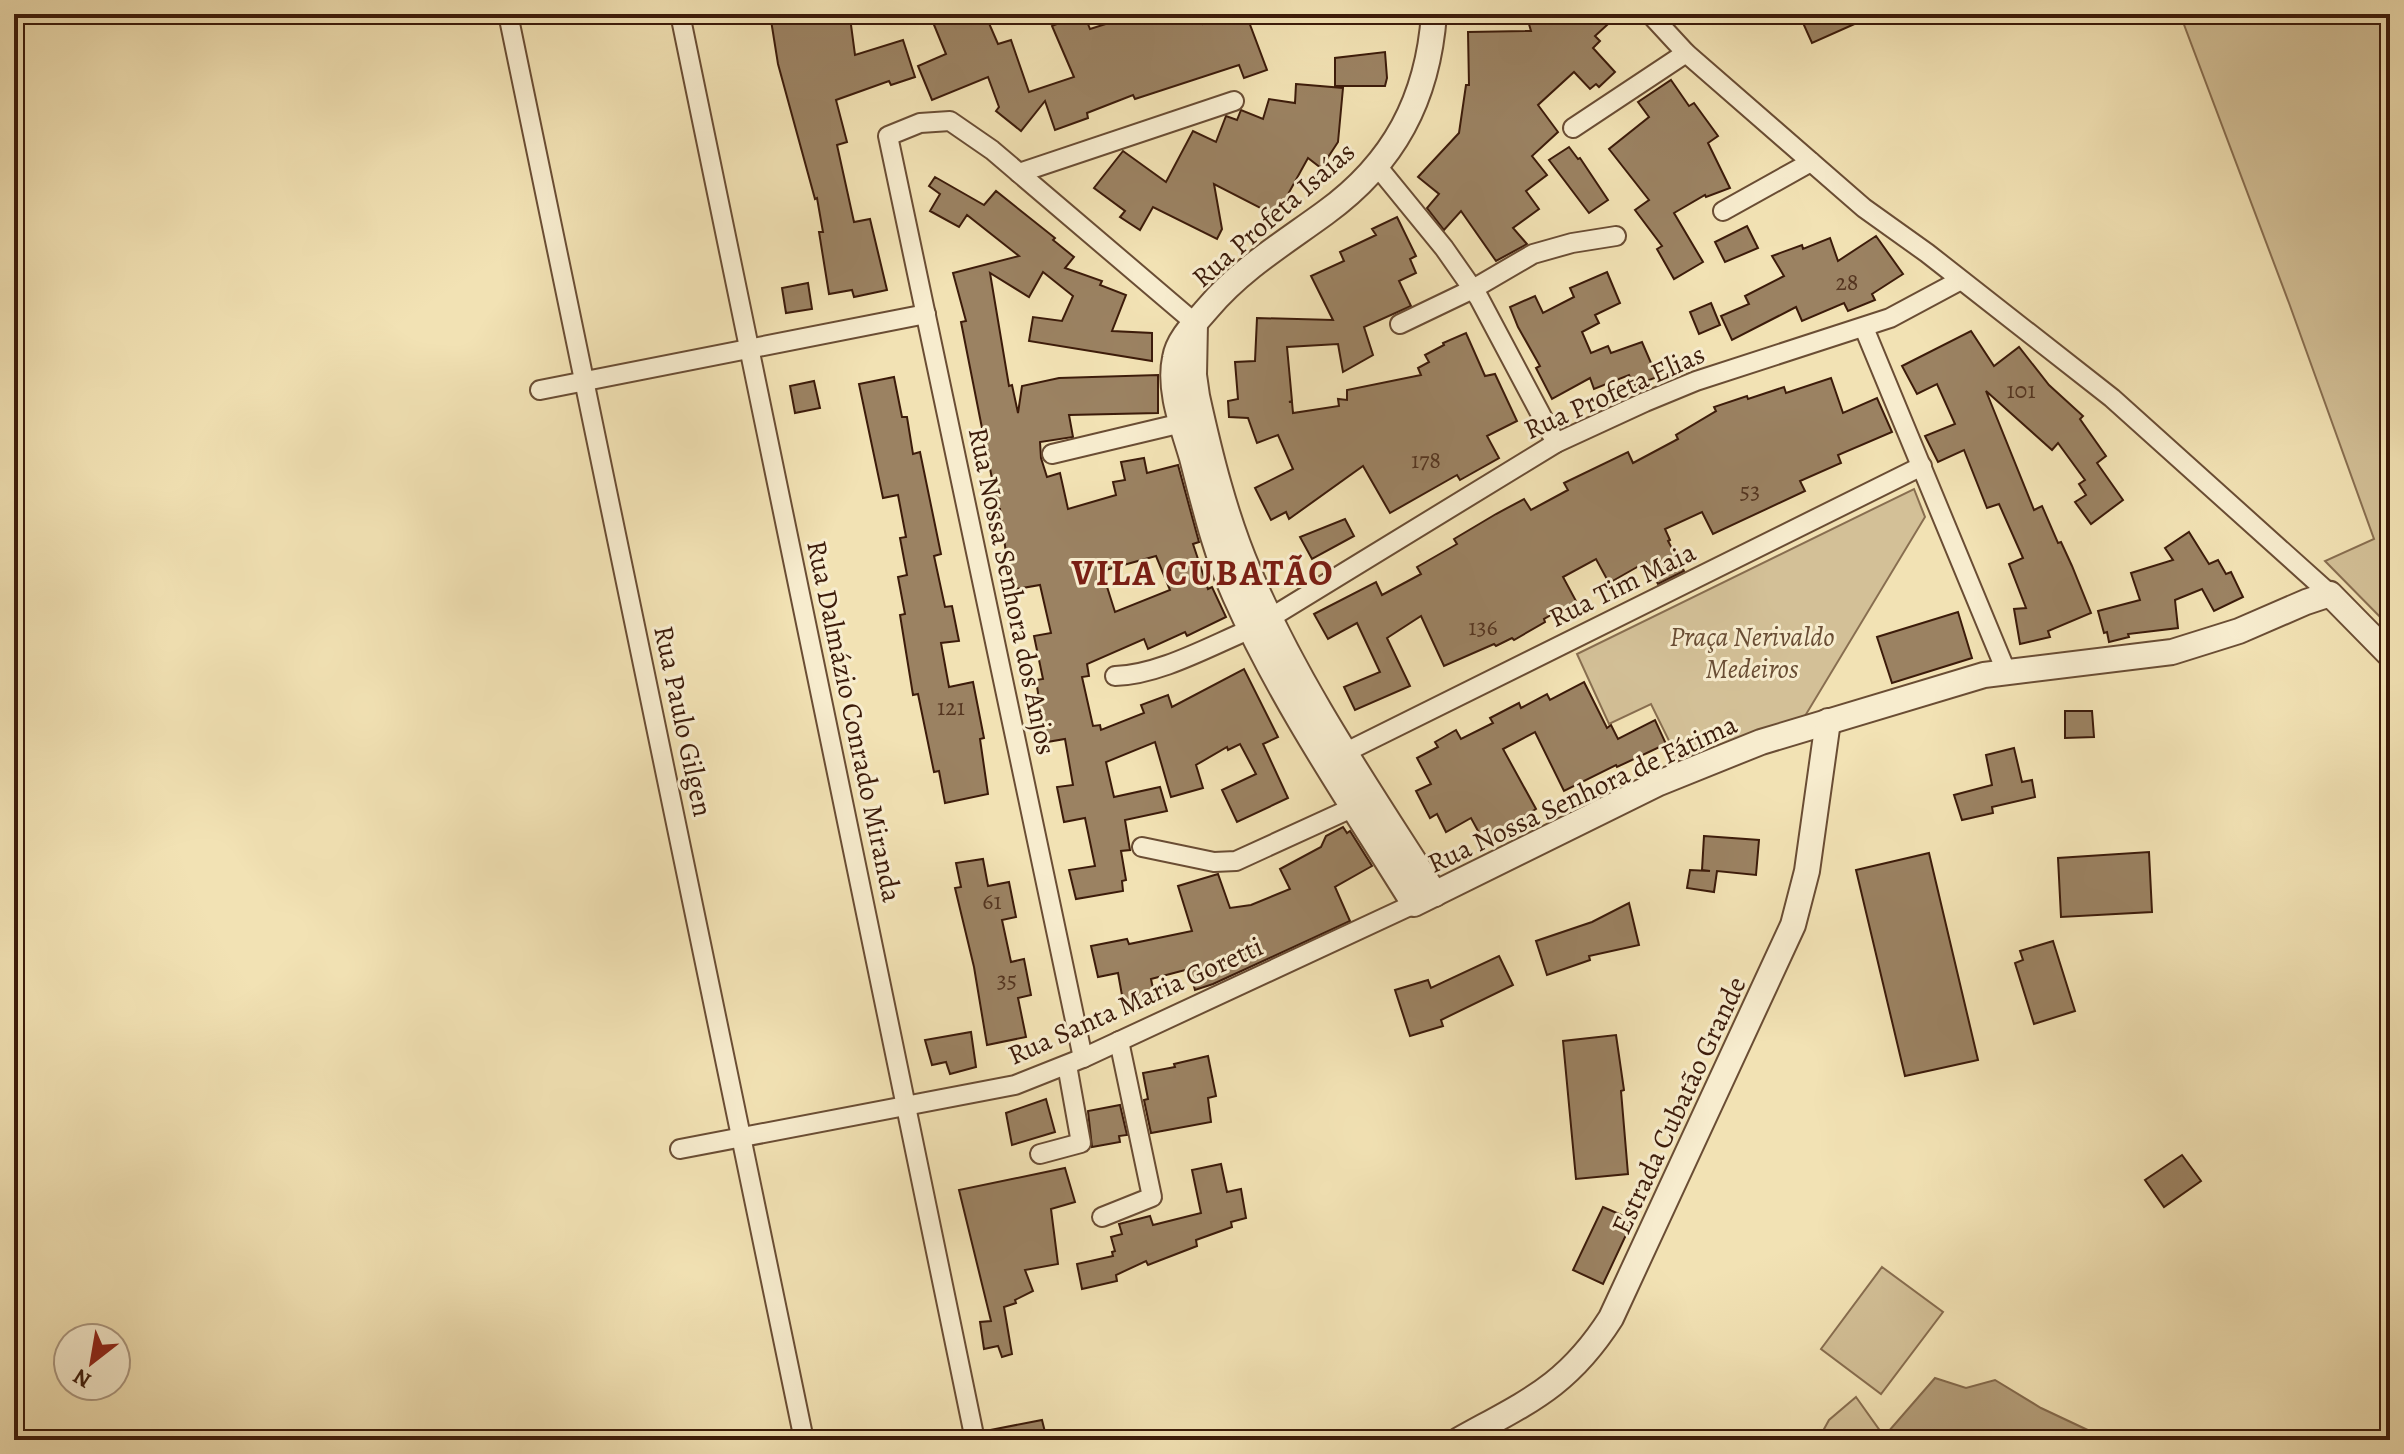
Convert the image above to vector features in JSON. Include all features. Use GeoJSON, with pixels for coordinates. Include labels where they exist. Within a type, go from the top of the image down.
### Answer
{"type":"FeatureCollection","features":[{"type":"Feature","properties":{"kind":"street","name":"Rua Paulo Gilgen"},"geometry":{"type":"LineString","coordinates":[[508,14],[804,1440]]}},
{"type":"Feature","properties":{"kind":"street","name":"Rua Dalmázio Conrado Miranda"},"geometry":{"type":"LineString","coordinates":[[680,14],[975,1440]]}},
{"type":"Feature","properties":{"kind":"street","name":"Rua Profeta Isaías"},"geometry":{"type":"LineString","coordinates":[[1261,624],[1221,560],[1182,423],[1173,377],[1175,356],[1195,323],[1237,277],[1329,210],[1377,166],[1396,141],[1420,90],[1428,61],[1434,14]]}},
{"type":"Feature","properties":{"kind":"street"},"geometry":{"type":"LineString","coordinates":[[1650,14],[1686,53],[1864,208],[2112,398],[2330,594],[2390,655]]}},
{"type":"Feature","properties":{"kind":"street"},"geometry":{"type":"LineString","coordinates":[[1573,128],[1686,53]]}},
{"type":"Feature","properties":{"kind":"street"},"geometry":{"type":"LineString","coordinates":[[1019,173],[1234,101]]}},
{"type":"Feature","properties":{"kind":"street","name":"Rua Nossa Senhora dos Anjos"},"geometry":{"type":"LineString","coordinates":[[1019,173],[950,121],[920,123],[888,136],[1075,1062],[1081,1143],[1040,1154]]}},
{"type":"Feature","properties":{"kind":"street"},"geometry":{"type":"LineString","coordinates":[[1723,211],[1811,162]]}},
{"type":"Feature","properties":{"kind":"street"},"geometry":{"type":"LineString","coordinates":[[1377,166],[1473,289],[1556,443]]}},
{"type":"Feature","properties":{"kind":"street"},"geometry":{"type":"LineString","coordinates":[[1019,173],[1195,323],[1194,375],[1204,424],[1261,624],[1295,710],[1354,807],[1424,899]]}},
{"type":"Feature","properties":{"kind":"street"},"geometry":{"type":"LineString","coordinates":[[1400,324],[1473,289],[1533,254],[1572,243],[1616,236]]}},
{"type":"Feature","properties":{"kind":"street","name":"Rua Profeta Elias"},"geometry":{"type":"LineString","coordinates":[[1115,676],[1157,668],[1261,624],[1556,443],[1696,381],[1890,318],[1959,281]]}},
{"type":"Feature","properties":{"kind":"street"},"geometry":{"type":"LineString","coordinates":[[540,390],[926,314]]}},
{"type":"Feature","properties":{"kind":"street"},"geometry":{"type":"LineString","coordinates":[[1864,328],[2006,671]]}},
{"type":"Feature","properties":{"kind":"street"},"geometry":{"type":"LineString","coordinates":[[1052,454],[1182,423]]}},
{"type":"Feature","properties":{"kind":"street","name":"Rua Tim Maia"},"geometry":{"type":"LineString","coordinates":[[1346,752],[1922,466]]}},
{"type":"Feature","properties":{"kind":"street","name":"Rua Nossa Senhora de Fátima"},"geometry":{"type":"LineString","coordinates":[[1424,899],[1698,766],[1828,721],[1962,680],[2006,671],[2172,652],[2239,631],[2330,594]]}},
{"type":"Feature","properties":{"kind":"street"},"geometry":{"type":"LineString","coordinates":[[1261,624],[1346,752],[1424,899]]}},
{"type":"Feature","properties":{"kind":"street","name":"Estrada Cubatão Grande"},"geometry":{"type":"LineString","coordinates":[[1459,1440],[1562,1379],[1594,1344],[1611,1318],[1793,925],[1807,871],[1828,721]]}},
{"type":"Feature","properties":{"kind":"street"},"geometry":{"type":"LineString","coordinates":[[1142,847],[1214,862],[1236,861],[1354,807]]}},
{"type":"Feature","properties":{"kind":"street","name":"Rua Santa Maria Goretti"},"geometry":{"type":"LineString","coordinates":[[680,1149],[1015,1085],[1075,1062],[1424,899]]}},
{"type":"Feature","properties":{"kind":"street"},"geometry":{"type":"LineString","coordinates":[[1102,1217],[1152,1197],[1119,1041]]}},
{"type":"Feature","properties":{"kind":"green space"},"geometry":{"type":"Polygon","coordinates":[[[2180,14],[2390,14],[2390,627],[2325,561],[2374,539],[2180,14]]]}},
{"type":"Feature","properties":{"kind":"green space","name":"Praça Nerivaldo Medeiros"},"geometry":{"type":"Polygon","coordinates":[[[1914,489],[1925,517],[1805,716],[1678,759],[1651,704],[1609,724],[1577,654],[1914,489]]]}},
{"type":"Feature","properties":{"kind":"green space"},"geometry":{"type":"Polygon","coordinates":[[[1882,1267],[1943,1312],[1881,1394],[1821,1349],[1882,1267]]]}},
{"type":"Feature","properties":{"kind":"green space"},"geometry":{"type":"Polygon","coordinates":[[[1856,1397],[1883,1435],[1881,1440],[1818,1440],[1829,1420],[1856,1397]]]}},
{"type":"Feature","properties":{"kind":"shaded area"},"geometry":{"type":"Polygon","coordinates":[[[1935,1378],[1966,1388],[1995,1380],[2041,1408],[2109,1440],[1881,1440],[1935,1378]]]}},
{"type":"Feature","properties":{"kind":"building"},"geometry":{"type":"Polygon","coordinates":[[[770,14],[856,14],[851,25],[855,55],[903,40],[915,77],[891,85],[889,81],[836,100],[847,142],[837,145],[854,222],[870,219],[887,290],[854,297],[852,290],[829,294],[817,198],[778,64],[770,14]]]}},
{"type":"Feature","properties":{"kind":"building"},"geometry":{"type":"Polygon","coordinates":[[[946,14],[985,14],[998,44],[1011,40],[1029,92],[1074,77],[1052,26],[1080,14],[1084,14],[1090,29],[1125,18],[1123,14],[1199,14],[1203,24],[1230,14],[1246,14],[1267,70],[1244,78],[1239,65],[1135,99],[1133,95],[1087,113],[1088,118],[1055,130],[1045,101],[1021,131],[996,111],[999,107],[988,77],[932,100],[918,66],[946,54],[932,20],[946,14]]]}},
{"type":"Feature","properties":{"kind":"building"},"geometry":{"type":"Polygon","coordinates":[[[1526,14],[1619,14],[1595,36],[1600,41],[1593,48],[1615,72],[1599,87],[1596,84],[1590,89],[1574,72],[1538,105],[1558,132],[1532,156],[1547,175],[1526,191],[1539,209],[1513,228],[1527,244],[1496,261],[1461,211],[1444,230],[1427,208],[1439,194],[1418,177],[1459,133],[1466,85],[1469,85],[1468,32],[1531,31],[1526,14]]]}},
{"type":"Feature","properties":{"kind":"building"},"geometry":{"type":"Polygon","coordinates":[[[1799,14],[1877,14],[1812,43],[1799,14]]]}},
{"type":"Feature","properties":{"kind":"building"},"geometry":{"type":"Polygon","coordinates":[[[1385,52],[1385,86],[1335,86],[1335,58],[1385,52]]]}},
{"type":"Feature","properties":{"kind":"building"},"geometry":{"type":"Polygon","coordinates":[[[1671,80],[1689,106],[1694,103],[1718,136],[1708,143],[1730,188],[1705,195],[1674,213],[1703,262],[1674,279],[1657,249],[1662,246],[1635,210],[1649,200],[1609,149],[1649,117],[1638,102],[1671,80]]]}},
{"type":"Feature","properties":{"kind":"building"},"geometry":{"type":"Polygon","coordinates":[[[1296,84],[1343,88],[1338,142],[1321,168],[1308,158],[1276,216],[1214,184],[1222,229],[1217,239],[1153,207],[1140,230],[1120,217],[1125,211],[1094,188],[1123,151],[1166,182],[1193,131],[1216,142],[1226,116],[1237,120],[1241,110],[1263,119],[1269,99],[1295,103],[1296,84]]]}},
{"type":"Feature","properties":{"kind":"building"},"geometry":{"type":"Polygon","coordinates":[[[1569,147],[1608,200],[1589,213],[1549,160],[1569,147]]]}},
{"type":"Feature","properties":{"kind":"building"},"geometry":{"type":"Polygon","coordinates":[[[935,177],[984,205],[996,191],[1074,257],[1065,268],[1102,281],[1100,285],[1126,295],[1112,331],[1152,333],[1152,361],[1029,341],[1033,317],[1062,321],[1073,296],[1043,272],[1029,297],[990,273],[1009,386],[1012,385],[1018,413],[1022,386],[1059,378],[1158,375],[1158,413],[1069,415],[1073,437],[1040,442],[1041,458],[1047,477],[1060,473],[1068,509],[1116,495],[1113,482],[1125,480],[1121,462],[1144,458],[1147,473],[1178,465],[1199,542],[1193,544],[1208,589],[1212,587],[1226,617],[1187,636],[1185,632],[1148,649],[1144,639],[1087,664],[1089,676],[1082,677],[1093,726],[1100,725],[1101,730],[1144,713],[1141,705],[1168,695],[1172,707],[1244,669],[1278,737],[1263,744],[1288,798],[1237,822],[1222,790],[1256,774],[1240,744],[1228,750],[1227,747],[1196,765],[1203,788],[1171,797],[1155,742],[1106,762],[1114,797],[1160,787],[1167,811],[1125,820],[1130,850],[1121,851],[1126,880],[1122,881],[1123,891],[1076,899],[1069,870],[1095,866],[1085,818],[1064,822],[1057,787],[1073,785],[1065,739],[1047,742],[1040,706],[1036,680],[1043,679],[1034,636],[1051,633],[1040,585],[1011,590],[1000,509],[961,322],[966,321],[953,273],[1019,256],[967,215],[959,227],[930,211],[940,194],[929,186],[935,177]],[[1156,556],[1102,571],[1115,612],[1170,590],[1156,556]]]}},
{"type":"Feature","properties":{"kind":"building"},"geometry":{"type":"Polygon","coordinates":[[[1397,217],[1416,256],[1410,259],[1416,273],[1399,281],[1411,306],[1364,327],[1373,355],[1343,372],[1338,344],[1287,347],[1292,401],[1289,402],[1292,402],[1293,413],[1339,406],[1338,399],[1347,400],[1347,390],[1421,375],[1418,368],[1429,362],[1425,355],[1466,333],[1485,376],[1495,374],[1517,421],[1487,436],[1499,458],[1460,480],[1457,475],[1390,513],[1363,466],[1289,519],[1286,512],[1271,520],[1255,488],[1293,469],[1278,435],[1257,443],[1248,418],[1229,417],[1228,401],[1238,399],[1235,362],[1255,361],[1257,318],[1333,320],[1311,276],[1344,261],[1340,252],[1376,235],[1372,229],[1397,217]]]}},
{"type":"Feature","properties":{"kind":"building"},"geometry":{"type":"Polygon","coordinates":[[[1747,226],[1758,248],[1725,262],[1715,242],[1747,226]]]}},
{"type":"Feature","properties":{"kind":"building"},"geometry":{"type":"Polygon","coordinates":[[[1876,236],[1903,274],[1872,294],[1875,300],[1848,311],[1844,303],[1802,321],[1796,307],[1732,340],[1721,316],[1749,304],[1745,296],[1784,276],[1772,256],[1802,245],[1803,249],[1830,238],[1838,261],[1876,236]]]}},
{"type":"Feature","properties":{"kind":"building"},"geometry":{"type":"Polygon","coordinates":[[[1607,272],[1620,303],[1595,315],[1599,323],[1582,332],[1591,353],[1608,346],[1611,353],[1642,342],[1657,377],[1634,386],[1629,375],[1594,389],[1590,378],[1552,399],[1536,368],[1540,366],[1510,307],[1535,296],[1543,313],[1574,297],[1570,288],[1607,272]]]}},
{"type":"Feature","properties":{"kind":"building"},"geometry":{"type":"Polygon","coordinates":[[[808,283],[812,309],[786,313],[782,288],[808,283]]]}},
{"type":"Feature","properties":{"kind":"building"},"geometry":{"type":"Polygon","coordinates":[[[1711,303],[1720,325],[1699,334],[1690,312],[1711,303]]]}},
{"type":"Feature","properties":{"kind":"building"},"geometry":{"type":"Polygon","coordinates":[[[1971,331],[1994,366],[2019,347],[2049,385],[2083,416],[2080,419],[2106,456],[2097,463],[2123,500],[2091,524],[2075,502],[2086,495],[2079,484],[2085,480],[2058,443],[2052,450],[1986,391],[2034,510],[2042,506],[2091,613],[2048,631],[2050,637],[2020,644],[2014,609],[2026,608],[2009,564],[2023,558],[1999,504],[1987,508],[1964,450],[1938,462],[1925,436],[1955,424],[1937,384],[1917,394],[1902,366],[1971,331]]]}},
{"type":"Feature","properties":{"kind":"building"},"geometry":{"type":"Polygon","coordinates":[[[894,377],[902,417],[907,417],[913,454],[920,452],[941,554],[934,556],[945,607],[952,606],[959,641],[941,643],[949,687],[973,682],[984,738],[980,739],[988,794],[945,803],[939,771],[934,772],[918,694],[913,695],[900,615],[905,614],[898,577],[907,575],[900,538],[906,537],[898,495],[883,498],[859,384],[894,377]]]}},
{"type":"Feature","properties":{"kind":"building"},"geometry":{"type":"Polygon","coordinates":[[[1831,378],[1843,413],[1877,398],[1892,432],[1838,455],[1841,463],[1800,481],[1805,491],[1713,534],[1702,512],[1665,529],[1684,571],[1658,584],[1646,562],[1609,583],[1596,559],[1563,577],[1576,601],[1514,640],[1494,644],[1444,666],[1421,616],[1387,638],[1410,686],[1355,710],[1344,687],[1380,672],[1357,623],[1328,639],[1314,614],[1376,582],[1382,595],[1421,574],[1417,567],[1457,544],[1454,539],[1496,514],[1524,499],[1531,510],[1568,490],[1564,483],[1628,452],[1633,463],[1678,439],[1676,435],[1716,411],[1714,407],[1784,387],[1786,393],[1831,378]]]}},
{"type":"Feature","properties":{"kind":"building"},"geometry":{"type":"Polygon","coordinates":[[[814,381],[820,408],[795,413],[790,386],[814,381]]]}},
{"type":"Feature","properties":{"kind":"building"},"geometry":{"type":"Polygon","coordinates":[[[1345,519],[1354,536],[1312,559],[1300,537],[1345,519]]]}},
{"type":"Feature","properties":{"kind":"building"},"geometry":{"type":"Polygon","coordinates":[[[2189,532],[2209,564],[2218,560],[2226,574],[2231,572],[2243,597],[2214,611],[2202,589],[2175,600],[2178,628],[2128,634],[2129,637],[2109,642],[2098,611],[2140,600],[2131,573],[2173,560],[2165,548],[2189,532]]]}},
{"type":"Feature","properties":{"kind":"building"},"geometry":{"type":"Polygon","coordinates":[[[1958,612],[1972,658],[1892,683],[1877,637],[1958,612]]]}},
{"type":"Feature","properties":{"kind":"building"},"geometry":{"type":"Polygon","coordinates":[[[1584,682],[1607,728],[1611,725],[1618,739],[1655,720],[1666,744],[1564,791],[1535,732],[1503,749],[1536,809],[1483,840],[1471,818],[1446,832],[1437,814],[1430,818],[1416,791],[1431,784],[1417,758],[1438,747],[1435,742],[1456,730],[1461,739],[1493,723],[1490,718],[1519,703],[1521,708],[1547,694],[1550,700],[1584,682]]]}},
{"type":"Feature","properties":{"kind":"building"},"geometry":{"type":"Polygon","coordinates":[[[2065,711],[2092,711],[2094,737],[2065,738],[2065,711]]]}},
{"type":"Feature","properties":{"kind":"building"},"geometry":{"type":"Polygon","coordinates":[[[2014,748],[2022,782],[2032,780],[2035,797],[1992,807],[1993,813],[1962,820],[1954,795],[1992,785],[1986,755],[2014,748]]]}},
{"type":"Feature","properties":{"kind":"building"},"geometry":{"type":"Polygon","coordinates":[[[1343,827],[1347,833],[1350,831],[1372,866],[1335,887],[1350,921],[1195,990],[1189,969],[1151,979],[1155,998],[1141,1001],[1142,1008],[1125,1012],[1118,973],[1098,977],[1091,946],[1127,939],[1129,944],[1192,931],[1178,886],[1218,874],[1230,908],[1251,905],[1290,889],[1280,869],[1321,847],[1326,836],[1343,827]]]}},
{"type":"Feature","properties":{"kind":"building"},"geometry":{"type":"Polygon","coordinates":[[[1704,836],[1759,840],[1756,875],[1717,871],[1714,892],[1687,888],[1690,870],[1710,871],[1702,870],[1704,836]]]}},
{"type":"Feature","properties":{"kind":"building"},"geometry":{"type":"Polygon","coordinates":[[[2149,852],[2152,912],[2061,917],[2058,858],[2149,852]]]}},
{"type":"Feature","properties":{"kind":"building"},"geometry":{"type":"Polygon","coordinates":[[[1929,853],[1978,1060],[1905,1076],[1856,870],[1929,853]]]}},
{"type":"Feature","properties":{"kind":"building"},"geometry":{"type":"Polygon","coordinates":[[[983,859],[988,886],[1009,882],[1016,917],[1002,920],[1011,962],[1024,959],[1031,995],[1018,998],[1026,1037],[987,1045],[974,967],[955,888],[961,887],[956,863],[983,859]]]}},
{"type":"Feature","properties":{"kind":"building"},"geometry":{"type":"Polygon","coordinates":[[[1629,903],[1639,945],[1589,956],[1590,960],[1547,975],[1536,941],[1592,922],[1629,903]]]}},
{"type":"Feature","properties":{"kind":"building"},"geometry":{"type":"Polygon","coordinates":[[[2053,941],[2075,1011],[2034,1024],[2015,963],[2023,960],[2020,951],[2053,941]]]}},
{"type":"Feature","properties":{"kind":"building"},"geometry":{"type":"Polygon","coordinates":[[[1499,956],[1513,985],[1441,1020],[1443,1026],[1410,1036],[1395,990],[1428,980],[1431,988],[1499,956]]]}},
{"type":"Feature","properties":{"kind":"building"},"geometry":{"type":"Polygon","coordinates":[[[971,1032],[976,1067],[950,1074],[946,1062],[932,1065],[925,1040],[971,1032]]]}},
{"type":"Feature","properties":{"kind":"building"},"geometry":{"type":"Polygon","coordinates":[[[1616,1035],[1624,1090],[1621,1091],[1628,1174],[1576,1179],[1563,1041],[1616,1035]]]}},
{"type":"Feature","properties":{"kind":"building"},"geometry":{"type":"Polygon","coordinates":[[[1208,1056],[1216,1096],[1208,1098],[1211,1122],[1151,1133],[1144,1100],[1148,1099],[1143,1073],[1208,1056]]]}},
{"type":"Feature","properties":{"kind":"building"},"geometry":{"type":"Polygon","coordinates":[[[1046,1099],[1055,1132],[1012,1145],[1006,1113],[1046,1099]]]}},
{"type":"Feature","properties":{"kind":"building"},"geometry":{"type":"Polygon","coordinates":[[[1120,1105],[1127,1135],[1119,1136],[1120,1142],[1092,1147],[1088,1111],[1120,1105]]]}},
{"type":"Feature","properties":{"kind":"building"},"geometry":{"type":"Polygon","coordinates":[[[2182,1155],[2201,1181],[2164,1207],[2145,1180],[2182,1155]]]}},
{"type":"Feature","properties":{"kind":"building"},"geometry":{"type":"Polygon","coordinates":[[[1221,1164],[1227,1192],[1241,1189],[1246,1218],[1231,1222],[1232,1227],[1196,1240],[1197,1246],[1148,1265],[1146,1261],[1116,1275],[1117,1281],[1082,1289],[1077,1264],[1113,1256],[1112,1252],[1115,1251],[1111,1237],[1122,1234],[1119,1224],[1150,1216],[1153,1225],[1201,1213],[1192,1170],[1221,1164]]]}},
{"type":"Feature","properties":{"kind":"building"},"geometry":{"type":"Polygon","coordinates":[[[1065,1168],[1075,1202],[1051,1209],[1058,1264],[1025,1270],[1033,1291],[1004,1307],[1012,1354],[1002,1357],[998,1346],[984,1349],[980,1322],[991,1321],[959,1190],[1065,1168]]]}},
{"type":"Feature","properties":{"kind":"building"},"geometry":{"type":"Polygon","coordinates":[[[1603,1207],[1633,1220],[1603,1284],[1573,1270],[1603,1207]]]}},
{"type":"Feature","properties":{"kind":"building"},"geometry":{"type":"Polygon","coordinates":[[[1042,1420],[1047,1440],[987,1440],[985,1431],[1042,1420]]]}},
{"type":"Feature","properties":{"kind":"district","name":"VILA CUBATÃO"},"geometry":{"type":"Point","coordinates":[1203,572]}}]}
